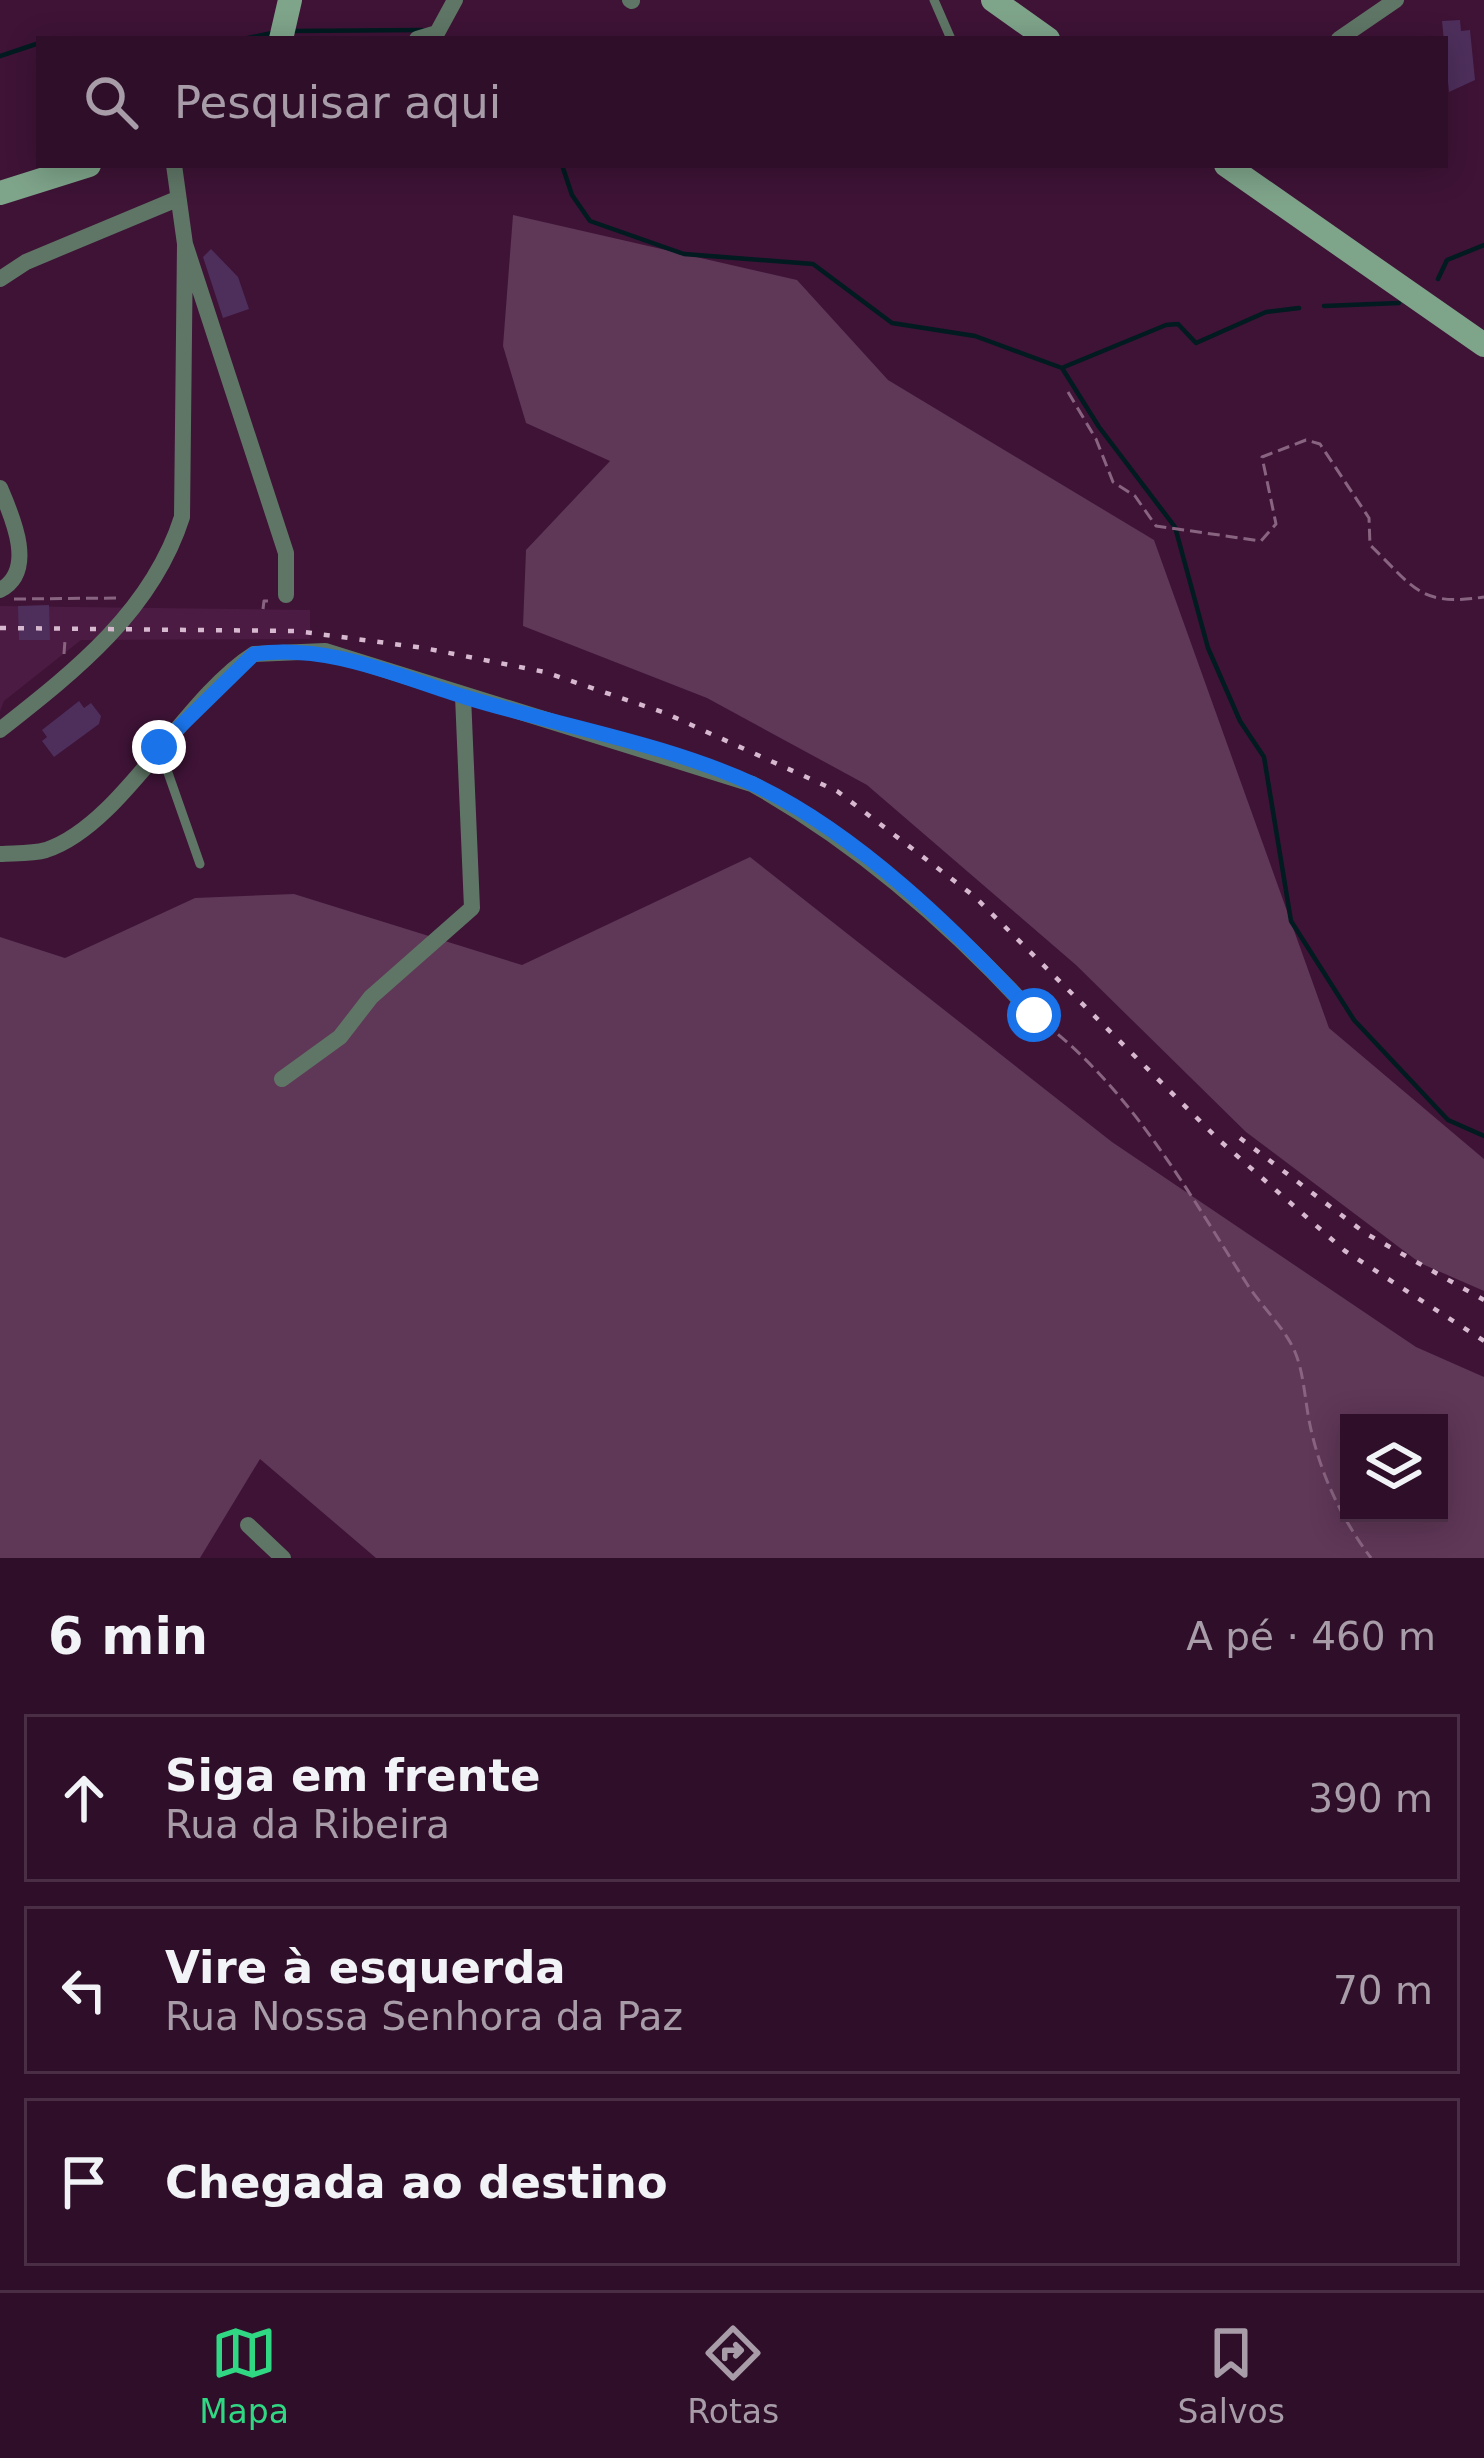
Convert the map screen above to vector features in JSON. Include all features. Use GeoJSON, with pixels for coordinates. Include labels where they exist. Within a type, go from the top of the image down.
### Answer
{"type":"FeatureCollection","features":[{"type":"Feature","properties":{"kind":"main road"},"geometry":{"type":"LineString","coordinates":[[993,0],[1044,36]]}},
{"type":"Feature","properties":{"kind":"main road"},"geometry":{"type":"LineString","coordinates":[[0,193],[79,168]]}},
{"type":"Feature","properties":{"kind":"main road"},"geometry":{"type":"LineString","coordinates":[[1230,168],[1484,345]]}},
{"type":"Feature","properties":{"kind":"street"},"geometry":{"type":"LineString","coordinates":[[427,36],[437,33],[455,0]]}},
{"type":"Feature","properties":{"kind":"street"},"geometry":{"type":"LineString","coordinates":[[1344,36],[1396,0]]}},
{"type":"Feature","properties":{"kind":"street"},"geometry":{"type":"LineString","coordinates":[[174,168],[185,244],[286,554],[286,595]]}},
{"type":"Feature","properties":{"kind":"street"},"geometry":{"type":"LineString","coordinates":[[0,279],[26,262],[178,199]]}},
{"type":"Feature","properties":{"kind":"street"},"geometry":{"type":"LineString","coordinates":[[0,730],[78,669],[141,598],[171,552],[182,517],[185,244]]}},
{"type":"Feature","properties":{"kind":"street"},"geometry":{"type":"LineString","coordinates":[[0,488],[17,535],[19,568],[10,585],[0,590]]}},
{"type":"Feature","properties":{"kind":"street"},"geometry":{"type":"LineString","coordinates":[[0,854],[45,851],[64,841],[134,783],[159,747],[242,662],[275,651],[325,652],[752,784],[810,816],[962,936],[1034,1015]]}},
{"type":"Feature","properties":{"kind":"street"},"geometry":{"type":"LineString","coordinates":[[282,1079],[340,1036],[371,998],[472,908],[463,696]]}},
{"type":"Feature","properties":{"kind":"street"},"geometry":{"type":"LineString","coordinates":[[248,1525],[283,1558]]}},
{"type":"Feature","properties":{"kind":"lane"},"geometry":{"type":"LineString","coordinates":[[934,0],[950,36]]}},
{"type":"Feature","properties":{"kind":"lane"},"geometry":{"type":"LineString","coordinates":[[159,747],[200,864]]}},
{"type":"Feature","properties":{"kind":"path"},"geometry":{"type":"LineString","coordinates":[[1067,392],[1096,439],[1113,482],[1135,496],[1156,526],[1261,541],[1276,524],[1262,458],[1306,440],[1320,444],[1369,518],[1370,544],[1418,591],[1444,604],[1484,597]]}},
{"type":"Feature","properties":{"kind":"path"},"geometry":{"type":"LineString","coordinates":[[0,599],[141,598]]}},
{"type":"Feature","properties":{"kind":"path"},"geometry":{"type":"LineString","coordinates":[[1034,1015],[1091,1066],[1166,1152],[1202,1220],[1231,1252],[1295,1352],[1317,1457],[1352,1532],[1371,1558]]}},
{"type":"Feature","properties":{"kind":"shaded area"},"geometry":{"type":"Polygon","coordinates":[[[513,215],[797,280],[888,380],[1154,540],[1329,1028],[1484,1159],[1484,1291],[1420,1263],[1246,1132],[1076,965],[867,785],[707,698],[523,626],[526,550],[610,461],[526,423],[503,346],[513,215]]]}},
{"type":"Feature","properties":{"kind":"shaded area"},"geometry":{"type":"Polygon","coordinates":[[[0,606],[310,610],[310,639],[81,640],[4,701],[0,711],[0,606]]]}},
{"type":"Feature","properties":{"kind":"shaded area"},"geometry":{"type":"Polygon","coordinates":[[[750,857],[1112,1142],[1416,1347],[1484,1377],[1484,1558],[376,1558],[260,1459],[200,1558],[0,1558],[0,937],[65,958],[195,898],[294,894],[522,965],[750,857]]]}},
{"type":"Feature","properties":{"kind":"building"},"geometry":{"type":"Polygon","coordinates":[[[1460,20],[1461,31],[1470,30],[1475,80],[1449,92],[1448,36],[1443,36],[1442,21],[1460,20]]]}},
{"type":"Feature","properties":{"kind":"building"},"geometry":{"type":"Polygon","coordinates":[[[211,249],[238,277],[249,309],[223,318],[203,257],[211,249]]]}},
{"type":"Feature","properties":{"kind":"building"},"geometry":{"type":"Polygon","coordinates":[[[49,605],[50,640],[19,640],[18,606],[49,605]]]}},
{"type":"Feature","properties":{"kind":"building"},"geometry":{"type":"Polygon","coordinates":[[[79,701],[84,708],[91,703],[101,716],[99,724],[54,757],[42,741],[47,737],[42,730],[79,701]]]}},
{"type":"Feature","properties":{"kind":"waterway"},"geometry":{"type":"LineString","coordinates":[[289,31],[422,30]]}},
{"type":"Feature","properties":{"kind":"waterway"},"geometry":{"type":"LineString","coordinates":[[258,36],[272,33]]}},
{"type":"Feature","properties":{"kind":"waterway"},"geometry":{"type":"LineString","coordinates":[[0,56],[36,44]]}},
{"type":"Feature","properties":{"kind":"waterway"},"geometry":{"type":"LineString","coordinates":[[563,168],[572,195],[590,221],[684,254],[813,264],[892,323],[975,336],[1062,368],[1099,427],[1175,527],[1208,648],[1240,721],[1264,757],[1291,921],[1354,1020],[1448,1120],[1484,1136]]}},
{"type":"Feature","properties":{"kind":"waterway"},"geometry":{"type":"LineString","coordinates":[[1438,279],[1447,260],[1484,245]]}},
{"type":"Feature","properties":{"kind":"waterway"},"geometry":{"type":"LineString","coordinates":[[1324,306],[1399,303]]}},
{"type":"Feature","properties":{"kind":"waterway"},"geometry":{"type":"LineString","coordinates":[[1064,367],[1166,325],[1178,324],[1196,343],[1266,312],[1299,308]]}},
{"type":"Feature","properties":{"kind":"railway"},"geometry":{"type":"LineString","coordinates":[[0,628],[296,631],[424,648],[545,672],[665,713],[837,791],[974,896],[1219,1140],[1345,1251],[1484,1341]]}},
{"type":"Feature","properties":{"kind":"railway"},"geometry":{"type":"LineString","coordinates":[[1240,1138],[1365,1233],[1484,1300]]}},
{"type":"Feature","properties":{"kind":"route"},"geometry":{"type":"LineString","coordinates":[[159,747],[242,662],[254,654],[275,651],[325,652],[667,755],[752,784],[810,816],[962,936],[1034,1015]]}}]}
